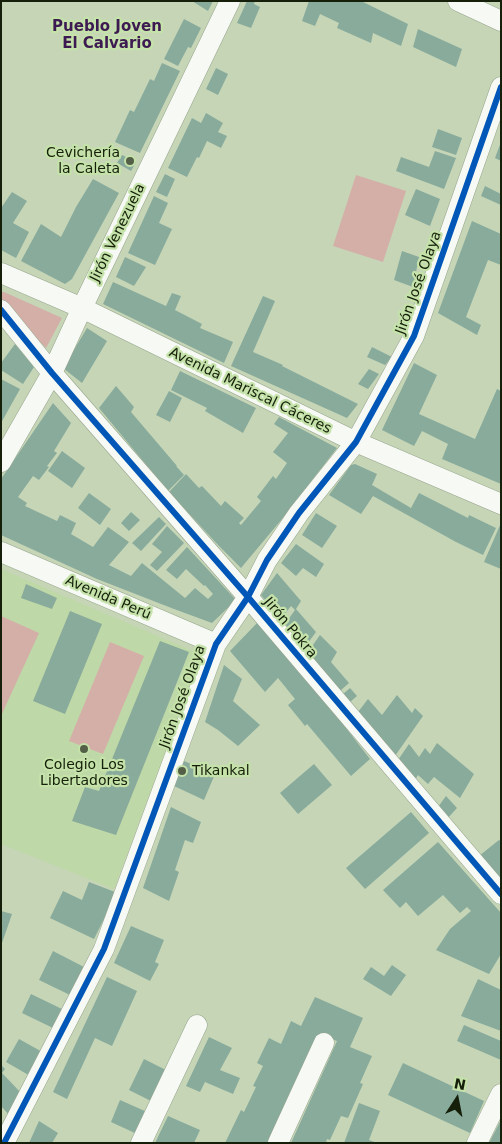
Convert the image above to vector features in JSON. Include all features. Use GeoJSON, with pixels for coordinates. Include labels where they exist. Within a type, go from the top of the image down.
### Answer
{"type":"FeatureCollection","features":[{"type":"Feature","properties":{"kind":"street","name":"Jirón Venezuela"},"geometry":{"type":"LineString","coordinates":[[1,462],[52,374],[230,1]]}},
{"type":"Feature","properties":{"kind":"street"},"geometry":{"type":"LineString","coordinates":[[458,1],[501,21]]}},
{"type":"Feature","properties":{"kind":"street","name":"Jirón José Olaya"},"geometry":{"type":"LineString","coordinates":[[6,1138],[104,949],[216,644],[248,597],[268,560],[299,513],[356,442],[414,336],[501,87]]}},
{"type":"Feature","properties":{"kind":"street","name":"Avenida Mariscal Cáceres"},"geometry":{"type":"LineString","coordinates":[[1,273],[82,308],[356,442],[501,504]]}},
{"type":"Feature","properties":{"kind":"street","name":"Jirón Pokra"},"geometry":{"type":"LineString","coordinates":[[1,310],[52,374],[248,597],[501,894]]}},
{"type":"Feature","properties":{"kind":"street","name":"Avenida Perú"},"geometry":{"type":"LineString","coordinates":[[1,552],[216,644]]}},
{"type":"Feature","properties":{"kind":"street"},"geometry":{"type":"LineString","coordinates":[[141,1143],[197,1026]]}},
{"type":"Feature","properties":{"kind":"street"},"geometry":{"type":"LineString","coordinates":[[278,1143],[324,1043]]}},
{"type":"Feature","properties":{"kind":"street"},"geometry":{"type":"LineString","coordinates":[[478,1143],[501,1094]]}},
{"type":"Feature","properties":{"kind":"shaded area"},"geometry":{"type":"Polygon","coordinates":[[[356,175],[406,191],[383,262],[333,246],[356,175]]]}},
{"type":"Feature","properties":{"kind":"shaded area"},"geometry":{"type":"Polygon","coordinates":[[[1,292],[62,318],[46,348],[1,303],[1,292]]]}},
{"type":"Feature","properties":{"kind":"shaded area","name":"Colegio Los Libertadores"},"geometry":{"type":"Polygon","coordinates":[[[1,569],[202,655],[114,889],[1,844],[1,569]]]}},
{"type":"Feature","properties":{"kind":"shaded area"},"geometry":{"type":"Polygon","coordinates":[[[1,616],[39,633],[1,716],[1,616]]]}},
{"type":"Feature","properties":{"kind":"shaded area"},"geometry":{"type":"Polygon","coordinates":[[[110,642],[144,656],[103,754],[69,741],[110,642]]]}},
{"type":"Feature","properties":{"kind":"building"},"geometry":{"type":"Polygon","coordinates":[[[192,1],[213,1],[208,11],[192,1]]]}},
{"type":"Feature","properties":{"kind":"building"},"geometry":{"type":"Polygon","coordinates":[[[247,1],[255,1],[254,4],[260,7],[251,28],[237,23],[247,1]]]}},
{"type":"Feature","properties":{"kind":"building"},"geometry":{"type":"Polygon","coordinates":[[[309,1],[361,1],[408,24],[401,46],[373,33],[371,43],[337,28],[339,23],[320,14],[315,26],[302,21],[309,1]]]}},
{"type":"Feature","properties":{"kind":"building"},"geometry":{"type":"Polygon","coordinates":[[[184,19],[201,28],[191,48],[188,47],[178,66],[164,59],[184,19]]]}},
{"type":"Feature","properties":{"kind":"building"},"geometry":{"type":"Polygon","coordinates":[[[418,29],[462,49],[456,67],[413,47],[418,29]]]}},
{"type":"Feature","properties":{"kind":"building"},"geometry":{"type":"Polygon","coordinates":[[[162,63],[180,71],[140,153],[115,142],[130,110],[134,112],[150,79],[154,81],[162,63]]]}},
{"type":"Feature","properties":{"kind":"building"},"geometry":{"type":"Polygon","coordinates":[[[216,68],[228,74],[218,95],[206,89],[216,68]]]}},
{"type":"Feature","properties":{"kind":"building"},"geometry":{"type":"Polygon","coordinates":[[[206,113],[223,123],[218,132],[227,136],[221,148],[207,141],[187,177],[168,168],[192,118],[201,123],[206,113]]]}},
{"type":"Feature","properties":{"kind":"building"},"geometry":{"type":"Polygon","coordinates":[[[438,129],[462,138],[456,155],[432,147],[438,129]]]}},
{"type":"Feature","properties":{"kind":"building"},"geometry":{"type":"Polygon","coordinates":[[[501,142],[501,161],[495,158],[501,142]]]}},
{"type":"Feature","properties":{"kind":"building"},"geometry":{"type":"Polygon","coordinates":[[[435,151],[456,158],[444,189],[396,171],[401,157],[429,167],[435,151]]]}},
{"type":"Feature","properties":{"kind":"building"},"geometry":{"type":"Polygon","coordinates":[[[122,155],[136,162],[131,171],[117,163],[122,155]]]}},
{"type":"Feature","properties":{"kind":"building"},"geometry":{"type":"Polygon","coordinates":[[[165,174],[175,179],[167,197],[156,192],[165,174]]]}},
{"type":"Feature","properties":{"kind":"building"},"geometry":{"type":"Polygon","coordinates":[[[93,179],[119,193],[72,279],[65,284],[21,261],[41,224],[61,237],[93,179]]]}},
{"type":"Feature","properties":{"kind":"building"},"geometry":{"type":"Polygon","coordinates":[[[485,186],[501,194],[501,205],[481,196],[485,186]]]}},
{"type":"Feature","properties":{"kind":"building"},"geometry":{"type":"Polygon","coordinates":[[[416,189],[440,199],[430,226],[405,215],[416,189]]]}},
{"type":"Feature","properties":{"kind":"building"},"geometry":{"type":"Polygon","coordinates":[[[12,192],[27,201],[13,223],[29,232],[16,258],[1,250],[1,208],[12,192]]]}},
{"type":"Feature","properties":{"kind":"building"},"geometry":{"type":"Polygon","coordinates":[[[154,196],[168,203],[159,223],[172,229],[155,265],[128,253],[154,196]]]}},
{"type":"Feature","properties":{"kind":"building"},"geometry":{"type":"Polygon","coordinates":[[[472,221],[501,234],[501,265],[488,260],[466,317],[481,325],[477,335],[438,313],[472,221]]]}},
{"type":"Feature","properties":{"kind":"building"},"geometry":{"type":"Polygon","coordinates":[[[402,251],[419,257],[413,287],[394,280],[402,251]]]}},
{"type":"Feature","properties":{"kind":"building"},"geometry":{"type":"Polygon","coordinates":[[[125,257],[146,267],[134,286],[116,277],[125,257]]]}},
{"type":"Feature","properties":{"kind":"building"},"geometry":{"type":"Polygon","coordinates":[[[113,282],[166,306],[172,293],[181,296],[175,310],[202,324],[200,328],[233,342],[224,363],[103,304],[113,282]]]}},
{"type":"Feature","properties":{"kind":"building"},"geometry":{"type":"Polygon","coordinates":[[[263,296],[275,301],[253,352],[283,365],[358,404],[347,418],[231,366],[263,296]]]}},
{"type":"Feature","properties":{"kind":"building"},"geometry":{"type":"Polygon","coordinates":[[[87,328],[107,341],[82,383],[63,368],[87,328]]]}},
{"type":"Feature","properties":{"kind":"building"},"geometry":{"type":"Polygon","coordinates":[[[15,344],[34,367],[23,384],[1,370],[1,363],[15,344]]]}},
{"type":"Feature","properties":{"kind":"building"},"geometry":{"type":"Polygon","coordinates":[[[372,347],[392,357],[385,365],[367,357],[372,347]]]}},
{"type":"Feature","properties":{"kind":"building"},"geometry":{"type":"Polygon","coordinates":[[[414,363],[437,375],[419,414],[475,439],[497,389],[501,391],[501,484],[442,459],[448,444],[422,431],[414,446],[382,430],[414,363]]]}},
{"type":"Feature","properties":{"kind":"building"},"geometry":{"type":"Polygon","coordinates":[[[369,369],[379,374],[368,389],[358,384],[369,369]]]}},
{"type":"Feature","properties":{"kind":"building"},"geometry":{"type":"Polygon","coordinates":[[[180,371],[256,408],[243,433],[205,411],[207,408],[171,390],[180,371]]]}},
{"type":"Feature","properties":{"kind":"building"},"geometry":{"type":"Polygon","coordinates":[[[1,379],[20,389],[1,423],[1,379]]]}},
{"type":"Feature","properties":{"kind":"building"},"geometry":{"type":"Polygon","coordinates":[[[116,386],[134,407],[131,412],[184,475],[168,491],[99,408],[116,386]]]}},
{"type":"Feature","properties":{"kind":"building"},"geometry":{"type":"Polygon","coordinates":[[[169,391],[182,398],[170,422],[156,415],[169,391]]]}},
{"type":"Feature","properties":{"kind":"building"},"geometry":{"type":"Polygon","coordinates":[[[53,403],[71,423],[54,451],[57,453],[47,466],[49,467],[39,480],[33,476],[18,497],[27,503],[25,506],[57,521],[60,515],[76,523],[71,534],[93,547],[108,527],[129,542],[109,565],[131,576],[142,563],[185,598],[195,588],[208,599],[213,594],[186,569],[177,579],[166,570],[187,547],[236,600],[212,623],[97,579],[1,535],[1,479],[53,403]]]}},
{"type":"Feature","properties":{"kind":"building"},"geometry":{"type":"Polygon","coordinates":[[[279,417],[337,448],[241,568],[169,492],[186,474],[199,488],[202,486],[221,506],[225,501],[244,518],[239,523],[241,525],[261,501],[257,497],[273,476],[276,479],[287,463],[273,452],[288,433],[274,424],[279,417]]]}},
{"type":"Feature","properties":{"kind":"building"},"geometry":{"type":"Polygon","coordinates":[[[62,451],[85,468],[72,488],[48,471],[62,451]]]}},
{"type":"Feature","properties":{"kind":"building"},"geometry":{"type":"Polygon","coordinates":[[[355,464],[377,474],[372,485],[411,508],[419,493],[468,518],[469,515],[496,528],[483,555],[373,496],[361,514],[329,495],[351,465],[355,464]]]}},
{"type":"Feature","properties":{"kind":"building"},"geometry":{"type":"Polygon","coordinates":[[[89,493],[111,509],[100,525],[78,508],[89,493]]]}},
{"type":"Feature","properties":{"kind":"building"},"geometry":{"type":"Polygon","coordinates":[[[131,512],[140,520],[129,531],[121,523],[131,512]]]}},
{"type":"Feature","properties":{"kind":"building"},"geometry":{"type":"Polygon","coordinates":[[[316,513],[337,526],[322,548],[302,535],[316,513]]]}},
{"type":"Feature","properties":{"kind":"building"},"geometry":{"type":"Polygon","coordinates":[[[159,517],[166,524],[141,551],[132,543],[159,517]]]}},
{"type":"Feature","properties":{"kind":"building"},"geometry":{"type":"Polygon","coordinates":[[[501,523],[501,569],[484,562],[501,523]]]}},
{"type":"Feature","properties":{"kind":"building"},"geometry":{"type":"Polygon","coordinates":[[[167,526],[184,543],[157,571],[150,565],[162,552],[152,544],[167,526]]]}},
{"type":"Feature","properties":{"kind":"building"},"geometry":{"type":"Polygon","coordinates":[[[296,544],[324,564],[316,577],[303,568],[296,576],[281,563],[296,544]]]}},
{"type":"Feature","properties":{"kind":"building"},"geometry":{"type":"Polygon","coordinates":[[[277,573],[301,601],[296,609],[316,632],[305,647],[285,624],[295,610],[291,606],[281,619],[261,595],[277,573]]]}},
{"type":"Feature","properties":{"kind":"building"},"geometry":{"type":"Polygon","coordinates":[[[26,584],[57,598],[52,609],[21,598],[26,584]]]}},
{"type":"Feature","properties":{"kind":"building"},"geometry":{"type":"Polygon","coordinates":[[[70,611],[102,624],[65,714],[33,701],[70,611]]]}},
{"type":"Feature","properties":{"kind":"building"},"geometry":{"type":"Polygon","coordinates":[[[258,622],[329,706],[370,759],[351,776],[307,724],[305,726],[288,705],[295,699],[278,678],[265,692],[230,651],[258,622]]]}},
{"type":"Feature","properties":{"kind":"building"},"geometry":{"type":"Polygon","coordinates":[[[320,635],[337,652],[331,662],[349,683],[340,691],[308,652],[320,635]]]}},
{"type":"Feature","properties":{"kind":"building"},"geometry":{"type":"Polygon","coordinates":[[[160,641],[189,652],[116,835],[72,821],[85,787],[99,791],[160,641]]]}},
{"type":"Feature","properties":{"kind":"building"},"geometry":{"type":"Polygon","coordinates":[[[224,665],[242,679],[233,701],[260,725],[238,746],[205,722],[224,665]]]}},
{"type":"Feature","properties":{"kind":"building"},"geometry":{"type":"Polygon","coordinates":[[[350,688],[357,696],[350,702],[343,694],[350,688]]]}},
{"type":"Feature","properties":{"kind":"building"},"geometry":{"type":"Polygon","coordinates":[[[397,695],[412,713],[415,708],[423,716],[395,756],[358,712],[368,699],[382,715],[397,695]]]}},
{"type":"Feature","properties":{"kind":"building"},"geometry":{"type":"Polygon","coordinates":[[[437,743],[474,774],[460,798],[434,777],[428,784],[418,775],[415,780],[398,760],[409,744],[419,757],[425,748],[430,754],[437,743]]]}},
{"type":"Feature","properties":{"kind":"building"},"geometry":{"type":"Polygon","coordinates":[[[184,761],[215,774],[204,800],[174,786],[184,761]]]}},
{"type":"Feature","properties":{"kind":"building"},"geometry":{"type":"Polygon","coordinates":[[[314,764],[332,785],[298,814],[280,793],[314,764]]]}},
{"type":"Feature","properties":{"kind":"building"},"geometry":{"type":"Polygon","coordinates":[[[446,796],[457,808],[447,819],[438,807],[446,796]]]}},
{"type":"Feature","properties":{"kind":"building"},"geometry":{"type":"Polygon","coordinates":[[[171,807],[201,822],[193,843],[185,840],[175,870],[179,872],[169,901],[143,888],[171,807]]]}},
{"type":"Feature","properties":{"kind":"building"},"geometry":{"type":"Polygon","coordinates":[[[411,812],[429,833],[365,889],[346,868],[411,812]]]}},
{"type":"Feature","properties":{"kind":"building"},"geometry":{"type":"Polygon","coordinates":[[[499,840],[501,842],[501,882],[479,856],[499,840]]]}},
{"type":"Feature","properties":{"kind":"building"},"geometry":{"type":"Polygon","coordinates":[[[438,842],[501,913],[501,954],[489,974],[436,950],[450,929],[471,911],[467,907],[460,913],[443,895],[418,916],[406,902],[400,908],[383,890],[438,842]]]}},
{"type":"Feature","properties":{"kind":"building"},"geometry":{"type":"Polygon","coordinates":[[[89,882],[115,892],[94,939],[50,918],[63,891],[82,900],[89,882]]]}},
{"type":"Feature","properties":{"kind":"building"},"geometry":{"type":"Polygon","coordinates":[[[1,911],[12,914],[2,943],[1,943],[1,911]]]}},
{"type":"Feature","properties":{"kind":"building"},"geometry":{"type":"Polygon","coordinates":[[[131,926],[164,940],[155,962],[159,964],[150,981],[114,963],[131,926]]]}},
{"type":"Feature","properties":{"kind":"building"},"geometry":{"type":"Polygon","coordinates":[[[53,951],[84,967],[70,995],[39,980],[53,951]]]}},
{"type":"Feature","properties":{"kind":"building"},"geometry":{"type":"Polygon","coordinates":[[[392,965],[406,975],[391,996],[363,979],[371,967],[384,976],[392,965]]]}},
{"type":"Feature","properties":{"kind":"building"},"geometry":{"type":"Polygon","coordinates":[[[107,977],[137,991],[112,1046],[95,1038],[67,1099],[53,1092],[107,977]]]}},
{"type":"Feature","properties":{"kind":"building"},"geometry":{"type":"Polygon","coordinates":[[[478,979],[501,990],[501,1031],[461,1016],[478,979]]]}},
{"type":"Feature","properties":{"kind":"building"},"geometry":{"type":"Polygon","coordinates":[[[31,994],[64,1010],[55,1029],[22,1013],[31,994]]]}},
{"type":"Feature","properties":{"kind":"building"},"geometry":{"type":"Polygon","coordinates":[[[315,997],[363,1018],[350,1047],[372,1056],[360,1083],[363,1084],[348,1118],[341,1116],[330,1140],[327,1139],[326,1143],[291,1143],[337,1041],[321,1035],[269,1143],[225,1143],[241,1110],[244,1112],[256,1087],[253,1086],[263,1066],[257,1063],[269,1038],[281,1044],[291,1021],[301,1026],[315,997]]]}},
{"type":"Feature","properties":{"kind":"building"},"geometry":{"type":"Polygon","coordinates":[[[464,1025],[501,1041],[501,1060],[457,1041],[464,1025]]]}},
{"type":"Feature","properties":{"kind":"building"},"geometry":{"type":"Polygon","coordinates":[[[209,1037],[232,1048],[220,1070],[240,1078],[233,1094],[205,1082],[200,1092],[186,1086],[209,1037]]]}},
{"type":"Feature","properties":{"kind":"building"},"geometry":{"type":"Polygon","coordinates":[[[19,1039],[46,1054],[32,1077],[6,1062],[19,1039]]]}},
{"type":"Feature","properties":{"kind":"building"},"geometry":{"type":"Polygon","coordinates":[[[144,1059],[166,1070],[151,1101],[129,1090],[144,1059]]]}},
{"type":"Feature","properties":{"kind":"building"},"geometry":{"type":"Polygon","coordinates":[[[403,1063],[484,1101],[470,1133],[388,1095],[403,1063]]]}},
{"type":"Feature","properties":{"kind":"building"},"geometry":{"type":"Polygon","coordinates":[[[1,1065],[5,1069],[2,1073],[22,1094],[9,1115],[1,1106],[1,1065]]]}},
{"type":"Feature","properties":{"kind":"building"},"geometry":{"type":"Polygon","coordinates":[[[120,1100],[147,1112],[137,1134],[111,1122],[120,1100]]]}},
{"type":"Feature","properties":{"kind":"building"},"geometry":{"type":"Polygon","coordinates":[[[359,1103],[380,1111],[369,1140],[377,1143],[344,1143],[359,1103]]]}},
{"type":"Feature","properties":{"kind":"building"},"geometry":{"type":"Polygon","coordinates":[[[168,1116],[200,1130],[194,1143],[155,1143],[168,1116]]]}},
{"type":"Feature","properties":{"kind":"building"},"geometry":{"type":"Polygon","coordinates":[[[501,1120],[501,1143],[489,1143],[501,1120]]]}},
{"type":"Feature","properties":{"kind":"building"},"geometry":{"type":"Polygon","coordinates":[[[39,1121],[58,1133],[52,1143],[29,1143],[39,1121]]]}},
{"type":"Feature","properties":{"kind":"cycle path"},"geometry":{"type":"LineString","coordinates":[[4,1143],[104,949],[216,644],[248,597],[267,560],[299,513],[356,442],[414,336],[501,87]]}},
{"type":"Feature","properties":{"kind":"cycle path"},"geometry":{"type":"LineString","coordinates":[[1,310],[52,373],[248,597],[501,894]]}},
{"type":"Feature","properties":{"kind":"place","name":"Cevichería la Caleta"},"geometry":{"type":"Point","coordinates":[130,161]}},
{"type":"Feature","properties":{"kind":"place","name":"Colegio Los Libertadores"},"geometry":{"type":"Point","coordinates":[84,749]}},
{"type":"Feature","properties":{"kind":"place","name":"Tikankal"},"geometry":{"type":"Point","coordinates":[182,771]}},
{"type":"Feature","properties":{"kind":"district","name":"Pueblo Joven El Calvario"},"geometry":{"type":"Point","coordinates":[107,36]}}]}
